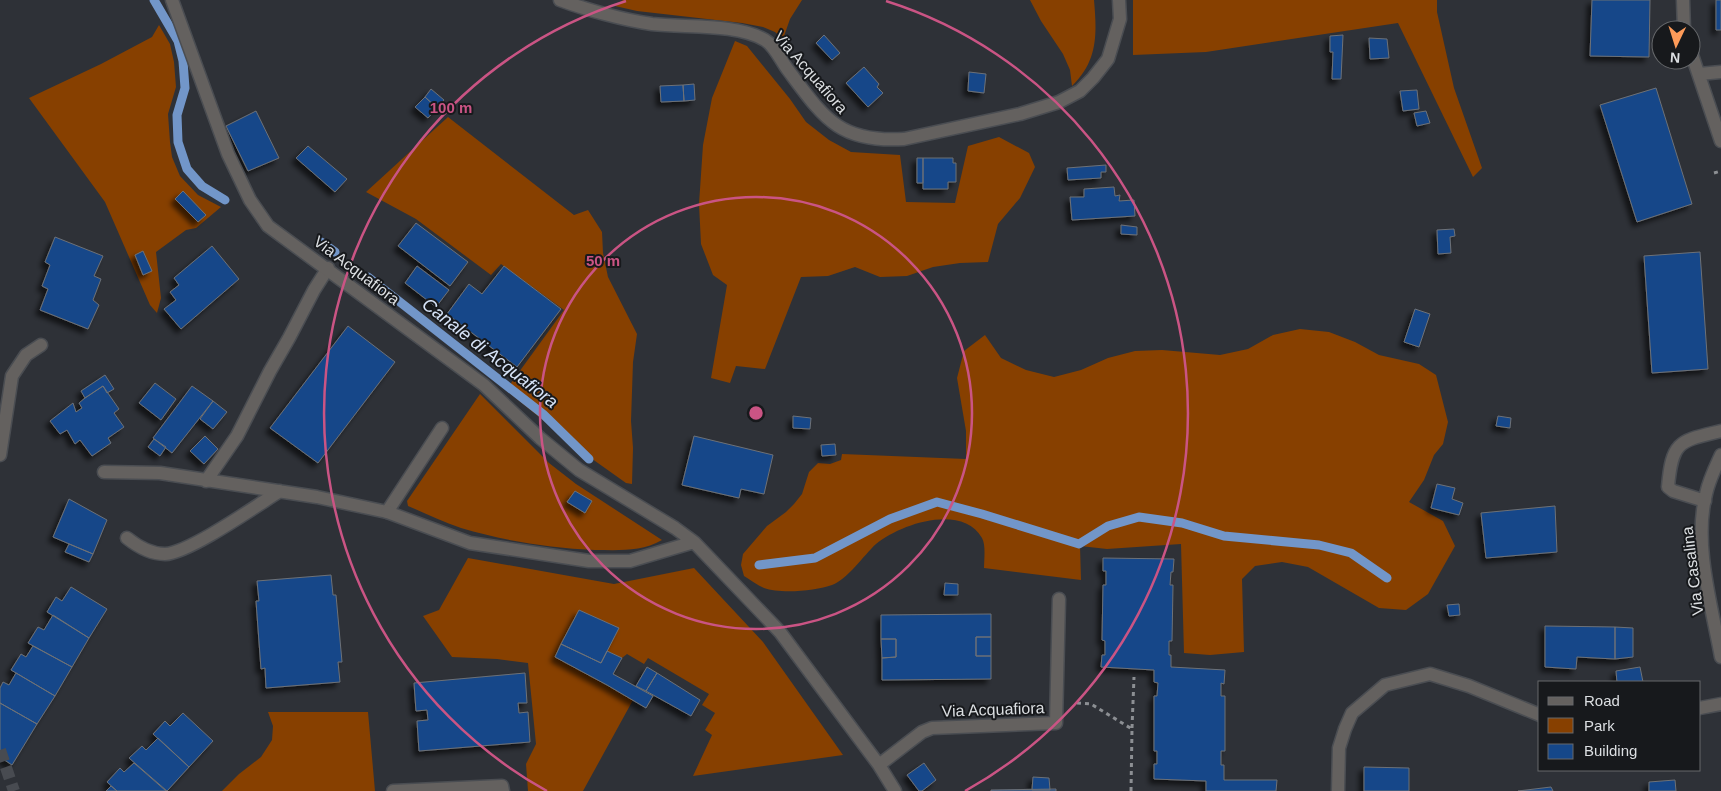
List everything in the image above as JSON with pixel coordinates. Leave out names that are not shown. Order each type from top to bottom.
[{"type":"street","name":"Via Acquafiora","points":[[172,0],[228,154],[250,200],[268,226],[328,268],[484,385],[540,438],[579,470],[675,528],[694,542],[780,632],[879,765],[895,791]]},
{"type":"street","name":"Via Acquafiora","points":[[560,0],[652,24],[743,31],[766,40],[817,107],[836,126],[868,139],[889,140],[904,139],[1020,114],[1060,102],[1080,91],[1108,59],[1120,19],[1119,0]]},
{"type":"street","points":[[1683,0],[1684,20]]},
{"type":"street","points":[[1697,70],[1721,141]]},
{"type":"street","points":[[1698,74],[1721,72]]},
{"type":"street","points":[[206,480],[238,436],[270,371],[328,268]]},
{"type":"street","points":[[0,455],[12,376],[26,355],[41,345]]},
{"type":"street","points":[[387,512],[442,428]]},
{"type":"street","points":[[1705,501],[1673,491],[1668,487],[1672,460],[1678,446],[1690,438],[1721,431]]},
{"type":"street","name":"Via Casalina","points":[[1721,455],[1713,472],[1705,501],[1702,522],[1702,542],[1721,657]]},
{"type":"street","points":[[104,472],[160,474],[318,496],[387,512],[470,543],[589,561],[630,561],[694,542]]},
{"type":"street","points":[[127,538],[136,546],[149,551],[165,554],[177,551],[197,542],[280,492]]},
{"type":"street","name":"Via Acquafiora","points":[[879,765],[922,732],[932,728],[1056,723],[1059,599]]},
{"type":"street","points":[[1338,791],[1338,748],[1352,713],[1385,685],[1430,674],[1469,686],[1538,714]]},
{"type":"street","points":[[1701,708],[1721,704]]},
{"type":"street","points":[[393,791],[502,786],[503,791]]},
{"type":"path","points":[[1714,173],[1721,171]]},
{"type":"path","points":[[1131,791],[1134,677]]},
{"type":"path","points":[[1057,703],[1091,704],[1132,729]]},
{"type":"green space","points":[[623,0],[802,0],[790,19],[783,39],[775,32],[763,27],[637,11],[615,6]]},
{"type":"green space","points":[[1030,0],[1094,0],[1094,46],[1087,67],[1072,86],[1070,70],[1063,54],[1041,21]]},
{"type":"green space","points":[[1133,0],[1437,0],[1437,12],[1454,88],[1482,168],[1473,177],[1398,23],[1206,52],[1133,55]]},
{"type":"green space","points":[[159,25],[170,44],[174,62],[176,87],[168,114],[172,157],[180,176],[198,195],[221,207],[196,228],[186,230],[156,252],[161,298],[157,313],[150,305],[105,202],[29,98],[101,64],[152,37]]},
{"type":"green space","points":[[735,41],[747,46],[806,122],[829,140],[851,152],[900,155],[906,202],[955,203],[968,146],[999,137],[1029,153],[1035,167],[1020,198],[998,224],[988,262],[960,263],[933,267],[907,276],[880,277],[855,267],[828,276],[801,277],[765,369],[736,366],[730,383],[711,378],[727,285],[713,275],[701,244],[699,204],[703,145],[712,98]]},
{"type":"green space","points":[[448,117],[574,215],[588,210],[602,232],[603,253],[608,277],[637,334],[633,362],[631,421],[633,448],[632,484],[626,483],[581,451],[506,390],[564,310],[501,264],[491,275],[416,219],[366,192]]},
{"type":"green space","points":[[1300,329],[1329,332],[1355,342],[1379,355],[1419,364],[1436,375],[1448,422],[1443,444],[1434,455],[1424,480],[1409,502],[1443,521],[1455,546],[1428,594],[1406,610],[1379,608],[1308,567],[1282,562],[1255,566],[1242,579],[1244,652],[1210,655],[1184,653],[1181,544],[1107,549],[1080,546],[1081,580],[984,568],[982,538],[973,527],[960,521],[946,519],[930,520],[915,524],[887,537],[876,544],[844,578],[825,587],[798,591],[771,590],[761,587],[744,576],[741,565],[743,554],[767,526],[794,504],[802,494],[809,472],[818,463],[830,464],[841,460],[842,454],[966,459],[966,431],[957,378],[964,351],[985,335],[1001,358],[1026,370],[1054,377],[1081,370],[1108,358],[1135,351],[1162,350],[1220,355],[1248,349],[1273,335]]},
{"type":"green space","points":[[480,394],[549,463],[576,484],[662,540],[646,547],[621,550],[544,546],[494,537],[461,528],[408,506],[407,501]]},
{"type":"green space","points":[[468,558],[614,584],[694,568],[763,642],[843,755],[693,776],[712,735],[705,730],[715,713],[702,705],[709,694],[648,658],[644,664],[627,654],[622,658],[607,651],[619,628],[579,610],[555,657],[633,700],[583,791],[528,791],[526,764],[536,744],[528,663],[497,659],[452,657],[423,616],[439,610]]},
{"type":"green space","points":[[268,712],[368,712],[375,791],[222,791],[239,774],[261,757],[272,740],[273,726]]},
{"type":"building","points":[[1592,0],[1650,0],[1649,57],[1590,56]]},
{"type":"building","points":[[1716,0],[1721,0],[1721,30],[1716,30]]},
{"type":"building","points":[[824,35],[840,53],[832,60],[816,43]]},
{"type":"building","points":[[1343,35],[1341,79],[1332,79],[1333,52],[1330,52],[1330,36]]},
{"type":"building","points":[[1369,38],[1387,39],[1389,58],[1370,59]]},
{"type":"building","points":[[864,67],[879,84],[877,87],[883,93],[868,107],[846,83]]},
{"type":"building","points":[[969,72],[986,74],[984,93],[968,91]]},
{"type":"building","points":[[694,84],[695,100],[684,101],[683,85]]},
{"type":"building","points":[[683,85],[684,101],[661,102],[660,86]]},
{"type":"building","points":[[1656,88],[1692,204],[1637,222],[1600,105]]},
{"type":"building","points":[[431,89],[444,100],[437,108],[425,97]]},
{"type":"building","points":[[1417,90],[1419,109],[1403,111],[1400,91]]},
{"type":"building","points":[[425,97],[437,108],[428,118],[415,107]]},
{"type":"building","points":[[256,111],[279,158],[248,171],[226,126]]},
{"type":"building","points":[[1426,111],[1430,123],[1417,126],[1414,113]]},
{"type":"building","points":[[308,146],[347,179],[335,192],[296,158]]},
{"type":"building","points":[[917,158],[923,158],[923,183],[917,183]]},
{"type":"building","points":[[923,158],[953,158],[953,163],[956,163],[956,182],[948,182],[948,189],[923,189]]},
{"type":"building","points":[[1106,165],[1106,172],[1101,172],[1101,178],[1068,180],[1067,168]]},
{"type":"building","points":[[1114,187],[1115,196],[1120,195],[1119,201],[1134,200],[1135,216],[1072,220],[1070,197],[1084,197],[1084,189]]},
{"type":"building","points":[[183,191],[206,215],[198,222],[175,199]]},
{"type":"building","points":[[416,223],[468,262],[450,286],[398,246]]},
{"type":"building","points":[[1121,225],[1137,227],[1137,235],[1121,234]]},
{"type":"building","points":[[1454,229],[1455,236],[1450,237],[1451,253],[1438,254],[1437,230]]},
{"type":"building","points":[[55,237],[103,256],[94,276],[101,279],[93,300],[99,305],[88,329],[40,310],[48,289],[42,286],[50,265],[45,262]]},
{"type":"building","points":[[212,246],[239,279],[181,329],[164,309],[176,300],[170,292],[179,285],[174,278]]},
{"type":"building","points":[[143,251],[152,271],[143,275],[135,255]]},
{"type":"building","points":[[1700,252],[1708,369],[1652,373],[1644,256]]},
{"type":"building","points":[[417,266],[449,290],[436,307],[405,283]]},
{"type":"building","points":[[504,266],[561,309],[517,367],[447,314],[469,284],[482,294]]},
{"type":"building","points":[[1415,309],[1430,314],[1419,347],[1404,342]]},
{"type":"building","points":[[348,326],[395,362],[318,463],[270,428]]},
{"type":"building","points":[[105,375],[114,389],[107,393],[103,386],[85,398],[81,391]]},
{"type":"building","points":[[155,383],[176,399],[161,420],[139,403]]},
{"type":"building","points":[[103,386],[119,409],[114,413],[124,427],[108,438],[111,443],[92,456],[80,440],[75,444],[67,430],[60,434],[50,421],[73,403],[76,412],[82,408],[79,403]]},
{"type":"building","points":[[192,386],[213,401],[172,453],[153,438]]},
{"type":"building","points":[[213,401],[227,412],[213,429],[200,419]]},
{"type":"building","points":[[793,416],[811,418],[810,429],[793,428]]},
{"type":"building","points":[[1498,416],[1511,418],[1510,428],[1496,426]]},
{"type":"building","points":[[205,436],[218,449],[204,464],[190,451]]},
{"type":"building","points":[[694,436],[773,455],[764,494],[741,489],[739,498],[682,485]]},
{"type":"building","points":[[154,439],[166,447],[160,456],[148,447]]},
{"type":"building","points":[[835,444],[836,455],[822,456],[821,445]]},
{"type":"building","points":[[1437,484],[1455,488],[1452,499],[1463,503],[1459,515],[1431,508]]},
{"type":"building","points":[[575,491],[592,501],[585,513],[567,502]]},
{"type":"building","points":[[69,499],[107,520],[93,554],[53,537]]},
{"type":"building","points":[[1555,506],[1557,552],[1486,558],[1481,513]]},
{"type":"building","points":[[69,544],[93,554],[89,562],[65,552]]},
{"type":"building","points":[[1103,558],[1174,559],[1170,585],[1173,585],[1172,641],[1169,641],[1171,667],[1225,670],[1224,684],[1221,683],[1221,696],[1225,696],[1225,751],[1221,751],[1221,765],[1224,765],[1224,780],[1277,780],[1276,791],[1206,791],[1206,781],[1154,779],[1154,764],[1157,764],[1157,751],[1154,751],[1154,696],[1157,696],[1158,683],[1154,682],[1154,670],[1101,667],[1102,655],[1105,655],[1105,641],[1102,640],[1103,585],[1106,585],[1106,571],[1103,571]]},
{"type":"building","points":[[331,575],[333,595],[336,595],[342,662],[338,662],[340,682],[266,688],[265,668],[261,669],[256,601],[259,601],[257,581]]},
{"type":"building","points":[[945,583],[958,584],[958,595],[944,595]]},
{"type":"building","points":[[71,587],[107,609],[89,638],[47,612],[56,597],[62,601]]},
{"type":"building","points":[[1459,604],[1460,615],[1449,616],[1447,605]]},
{"type":"building","points":[[579,610],[619,628],[601,663],[561,644]]},
{"type":"building","points":[[991,614],[991,637],[976,637],[976,656],[991,656],[991,679],[882,680],[882,658],[896,657],[896,639],[881,639],[881,615]]},
{"type":"building","points":[[53,615],[89,638],[72,667],[28,643],[38,627],[44,630]]},
{"type":"building","points":[[1545,626],[1615,627],[1615,659],[1577,657],[1576,669],[1545,667]]},
{"type":"building","points":[[1615,627],[1633,628],[1633,657],[1615,659]]},
{"type":"building","points":[[976,637],[991,637],[991,656],[976,656]]},
{"type":"building","points":[[881,639],[896,639],[896,657],[882,658]]},
{"type":"building","points":[[561,644],[601,663],[607,651],[622,658],[613,674],[653,696],[646,708],[555,657]]},
{"type":"building","points":[[33,646],[72,667],[55,696],[11,670],[21,654],[26,657]]},
{"type":"building","points":[[647,667],[657,673],[646,691],[636,686]]},
{"type":"building","points":[[1640,667],[1643,681],[1617,681],[1616,671]]},
{"type":"building","points":[[16,673],[55,696],[37,724],[0,703],[0,688],[3,682],[9,685]]},
{"type":"building","points":[[525,673],[527,703],[518,703],[519,713],[528,712],[530,742],[419,751],[417,721],[428,720],[427,710],[416,711],[414,683]]},
{"type":"building","points":[[657,673],[700,700],[691,716],[646,691]]},
{"type":"building","points":[[0,703],[37,724],[12,765],[0,757]]},
{"type":"building","points":[[183,713],[213,741],[189,767],[153,734],[165,721],[170,726]]},
{"type":"building","points":[[158,738],[189,767],[167,791],[129,758],[142,746],[146,750]]},
{"type":"building","points":[[134,763],[166,791],[117,791],[107,782],[120,768],[124,772]]},
{"type":"building","points":[[924,763],[936,780],[922,791],[919,791],[907,775]]},
{"type":"building","points":[[1364,767],[1409,768],[1409,791],[1364,791]]},
{"type":"building","points":[[1033,777],[1049,778],[1050,790],[1032,790]]},
{"type":"building","points":[[1675,780],[1676,791],[1649,791],[1649,782]]},
{"type":"building","points":[[111,786],[117,791],[106,791]]},
{"type":"building","points":[[1551,787],[1553,791],[1518,791]]},
{"type":"building","points":[[1056,789],[1056,791],[991,791],[991,790]]},
{"type":"waterway","name":"Canale di Acquafiora","points":[[154,0],[178,41],[183,61],[185,88],[177,115],[178,142],[187,169],[202,186],[225,200]]},
{"type":"waterway","name":"Canale di Acquafiora","points":[[321,242],[335,252]]},
{"type":"waterway","name":"Canale di Acquafiora","points":[[368,277],[543,414],[589,459]]},
{"type":"waterway","points":[[759,565],[815,558],[890,519],[937,502],[1079,544],[1108,526],[1139,517],[1182,523],[1224,536],[1319,545],[1351,553],[1387,578]]},
{"type":"tunnel","points":[[0,750],[14,791]]}]
